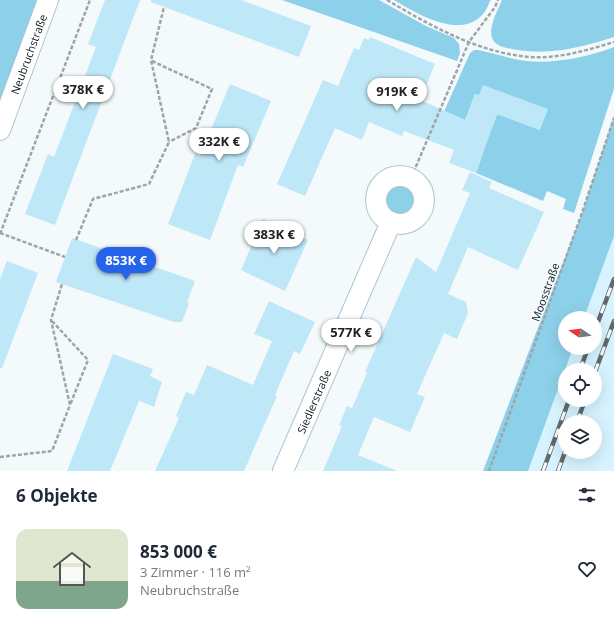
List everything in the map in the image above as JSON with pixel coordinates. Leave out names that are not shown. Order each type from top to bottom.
[{"type":"street","name":"Neubruchstraße","points":[[0,130],[48,0]]},
{"type":"street","points":[[404,176],[411,178],[422,190],[424,198],[422,210],[414,219],[407,223],[399,224],[391,222],[384,218],[377,205],[379,190],[389,179],[404,176]]},
{"type":"street","name":"Siedlerstraße","points":[[282,471],[391,222]]},
{"type":"path","points":[[65,257],[0,234],[90,0]]},
{"type":"path","points":[[387,0],[414,16],[469,42],[508,54],[531,57],[559,56],[614,42]]},
{"type":"path","points":[[411,178],[469,42],[495,7],[498,0]]},
{"type":"path","points":[[164,7],[151,60],[169,142]]},
{"type":"path","points":[[76,240],[94,199],[149,184],[169,142],[196,128],[212,89],[151,60]]},
{"type":"path","name":"Moosstraße","points":[[489,471],[614,118]]},
{"type":"path","points":[[62,284],[51,320],[70,405]]},
{"type":"path","points":[[0,457],[52,451],[88,360],[51,320]]},
{"type":"shaded area","points":[[0,0],[47,0],[0,122]]},
{"type":"shaded area","points":[[282,0],[379,0],[426,26],[454,38],[459,44],[460,53],[457,61]]},
{"type":"shaded area","points":[[394,0],[491,0],[486,11],[474,21],[463,25],[451,25],[426,17]]},
{"type":"shaded area","points":[[502,0],[614,0],[614,37],[564,50],[539,52],[509,49],[495,43],[491,34],[494,19]]},
{"type":"shaded area","points":[[614,47],[614,89],[574,213],[563,209],[566,199],[547,191],[543,201],[476,173],[483,153],[463,146],[473,118],[493,126],[497,114],[540,130],[475,94],[462,129],[442,116],[470,53],[474,50],[478,50],[520,60],[537,62],[560,61],[583,57]]},
{"type":"shaded area","points":[[614,116],[614,236],[587,311],[558,311],[558,355],[570,355],[568,363],[558,363],[558,389],[528,471],[483,471],[582,213]]},
{"type":"shaded area","points":[[401,185],[412,189],[416,200],[412,211],[401,215],[390,211],[386,200],[390,189]]},
{"type":"shaded area","points":[[614,236],[614,471],[528,471],[558,389],[558,407],[602,407],[602,363],[568,363],[570,355],[602,355],[602,311],[587,311]]},
{"type":"building","points":[[105,0],[140,0],[55,225],[25,214],[48,154],[54,157],[96,47],[88,44]]},
{"type":"building","points":[[151,0],[241,0],[311,26],[299,57],[151,2]]},
{"type":"building","points":[[370,37],[435,64],[420,100],[466,120],[475,94],[479,95],[483,85],[548,109],[540,130],[497,114],[476,173],[449,163],[454,150],[404,131],[402,136],[369,122],[362,140],[335,128],[305,196],[277,184],[323,80],[338,86],[354,48],[359,50],[364,38],[369,40]]},
{"type":"building","points":[[230,84],[271,101],[243,167],[238,165],[210,240],[168,224],[195,154],[200,156]]},
{"type":"building","points":[[470,172],[492,182],[489,188],[544,212],[518,270],[468,247],[448,294],[466,302],[468,313],[457,339],[444,333],[417,394],[425,397],[410,432],[374,417],[358,455],[397,471],[323,471],[342,426],[339,425],[347,406],[352,408],[367,373],[365,372],[416,257],[436,272],[470,193],[462,190]]},
{"type":"building","points":[[263,219],[308,240],[285,291],[241,270]]},
{"type":"building","points":[[72,238],[195,281],[187,302],[189,303],[182,322],[174,322],[56,282]]},
{"type":"building","points":[[7,261],[38,273],[2,368],[0,368],[0,279]]},
{"type":"building","points":[[269,301],[315,322],[300,354],[294,351],[275,395],[277,396],[244,471],[155,471],[179,418],[176,416],[186,392],[194,395],[207,365],[253,385],[272,341],[254,334]]},
{"type":"building","points":[[113,354],[153,369],[150,376],[162,382],[154,407],[139,401],[110,471],[67,471]]},
{"type":"railway","points":[[602,311],[614,279]]},
{"type":"railway","points":[[598,363],[614,321]]},
{"type":"railway","points":[[583,363],[585,355]]},
{"type":"railway","points":[[543,471],[566,407]]},
{"type":"railway","points":[[580,415],[582,407]]},
{"type":"railway","points":[[558,471],[562,459]]}]
